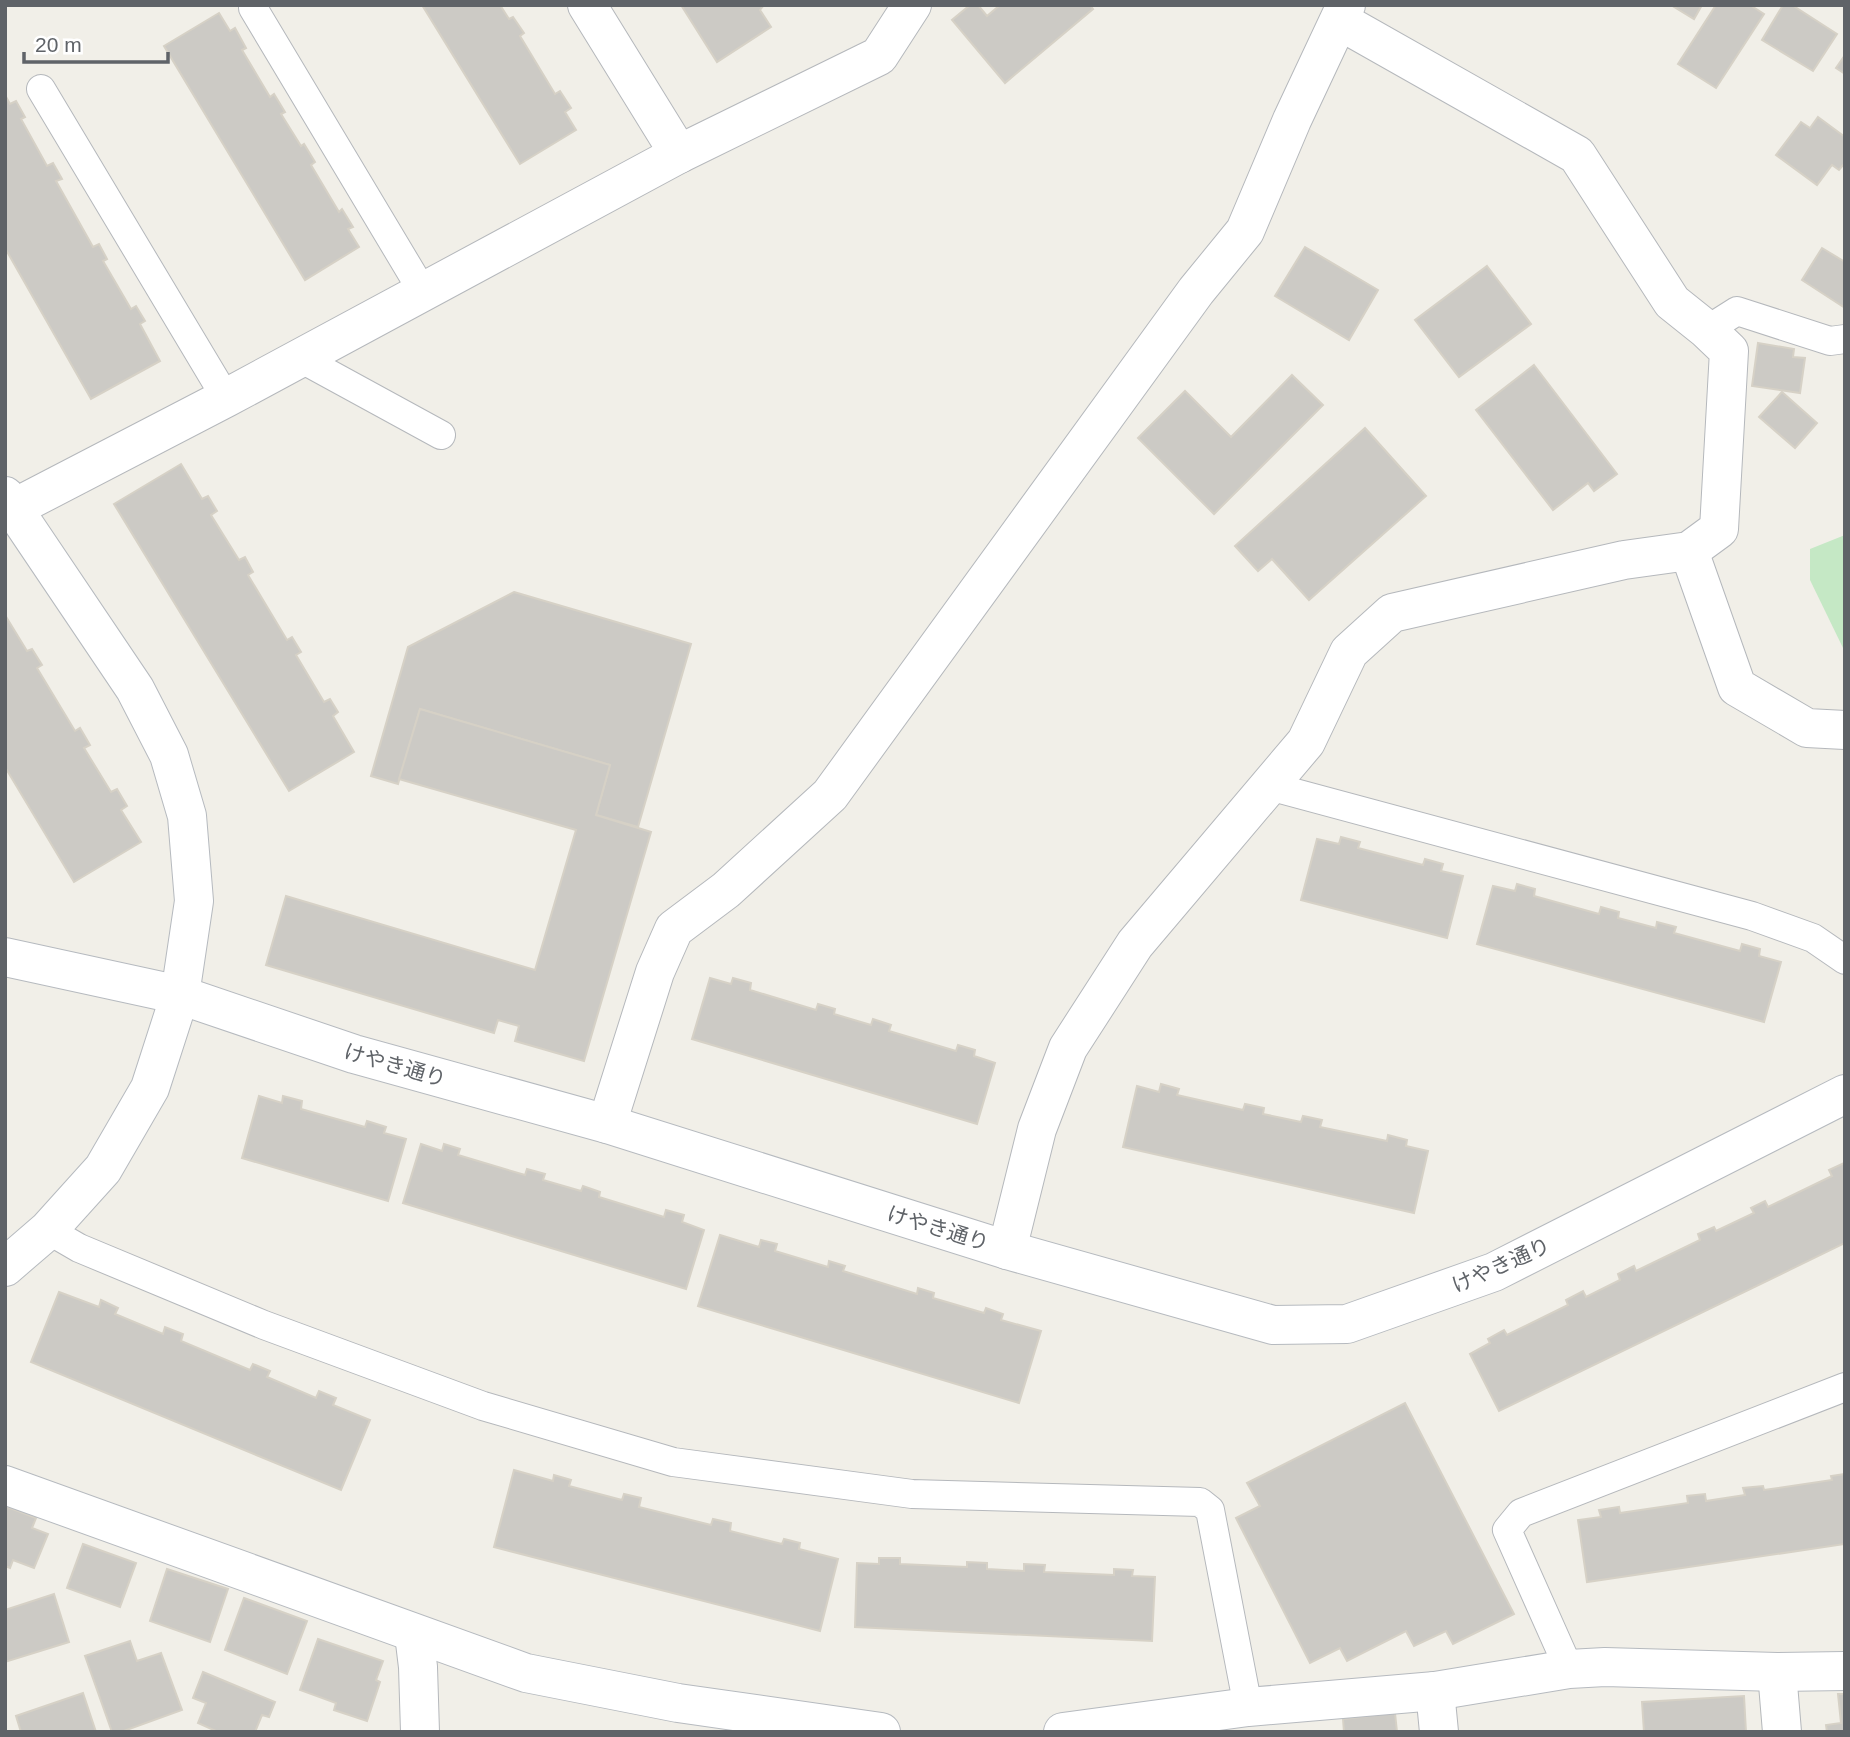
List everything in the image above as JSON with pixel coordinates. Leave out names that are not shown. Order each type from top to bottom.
[{"type":"street","points":[[587,5],[678,154]]},
{"type":"street","points":[[5,1267],[48,1230],[103,1168],[150,1088],[180,995],[194,901],[187,816],[169,755],[135,689],[10,502],[226,398],[678,154],[879,56],[912,5]]},
{"type":"street","points":[[607,1124],[655,972],[674,929],[726,890],[830,795],[1196,291],[1245,231],[1292,120],[1343,13],[1577,155],[1672,302],[1729,351],[1719,529],[1689,551],[1624,560],[1392,613],[1349,652],[1306,741],[1135,944],[1068,1048],[1037,1129],[1007,1250]]},
{"type":"street","points":[[1689,551],[1737,687],[1808,728],[1845,730]]},
{"type":"street","name":"けやき通り","points":[[5,957],[180,995],[354,1054],[607,1124],[1007,1250],[1273,1325],[1348,1324],[1494,1272],[1845,1094]]},
{"type":"street","points":[[5,1485],[526,1673],[678,1703],[881,1732]]},
{"type":"street","points":[[414,1634],[420,1732]]},
{"type":"street","points":[[1063,1732],[1248,1707],[1435,1691],[1569,1669],[1605,1667],[1777,1672],[1845,1671]]},
{"type":"street","points":[[1777,1672],[1782,1732]]},
{"type":"street","points":[[1435,1691],[1439,1732]]},
{"type":"lane","points":[[253,8],[423,292]]},
{"type":"lane","points":[[41,89],[226,398]]},
{"type":"lane","points":[[1707,330],[1737,311],[1830,341],[1845,339]]},
{"type":"lane","points":[[300,358],[441,435]]},
{"type":"lane","points":[[1269,786],[1752,916],[1813,938],[1845,960]]},
{"type":"lane","points":[[48,1230],[79,1248],[264,1325],[483,1406],[673,1462],[912,1494],[1200,1502],[1210,1510],[1248,1707]]},
{"type":"lane","points":[[1569,1669],[1507,1530],[1521,1513],[1845,1387]]},
{"type":"green space","points":[[1845,535],[1844,650],[1810,580],[1810,549]]},
{"type":"building","points":[[422,5],[500,5],[509,19],[513,17],[524,33],[520,36],[555,94],[560,91],[571,108],[565,112],[576,130],[520,164]]},
{"type":"building","points":[[681,5],[764,5],[760,10],[771,27],[717,62]]},
{"type":"building","points":[[970,5],[978,5],[987,16],[1000,5],[1090,5],[1093,9],[1005,83],[952,20]]},
{"type":"building","points":[[1671,5],[1702,5],[1694,19]]},
{"type":"building","points":[[1716,5],[1750,5],[1764,14],[1716,88],[1678,64]]},
{"type":"building","points":[[1783,5],[1792,5],[1837,34],[1813,71],[1762,40]]},
{"type":"building","points":[[219,13],[230,31],[235,28],[246,48],[242,50],[270,97],[274,94],[285,112],[281,114],[301,146],[304,144],[315,162],[311,165],[339,212],[342,209],[353,227],[348,229],[359,247],[305,280],[164,46]]},
{"type":"building","points":[[1845,55],[1845,74],[1836,68]]},
{"type":"building","points":[[5,95],[10,104],[16,101],[25,117],[21,119],[47,166],[53,163],[62,179],[56,181],[93,247],[99,244],[107,259],[103,261],[131,309],[136,306],[145,321],[140,324],[160,361],[91,399],[5,248]]},
{"type":"building","points":[[1818,117],[1845,137],[1845,163],[1839,170],[1832,165],[1817,185],[1776,155],[1801,122],[1810,128]]},
{"type":"building","points":[[1305,247],[1378,290],[1349,340],[1275,296]]},
{"type":"building","points":[[1822,248],[1845,262],[1845,308],[1802,280]]},
{"type":"building","points":[[1487,266],[1531,324],[1459,377],[1415,320]]},
{"type":"building","points":[[1758,343],[1794,349],[1793,357],[1805,358],[1800,393],[1752,386]]},
{"type":"building","points":[[1534,365],[1617,474],[1594,491],[1588,483],[1553,510],[1476,410]]},
{"type":"building","points":[[1292,375],[1323,405],[1214,514],[1138,438],[1185,391],[1231,437]]},
{"type":"building","points":[[1782,392],[1817,423],[1795,448],[1759,417]]},
{"type":"building","points":[[1365,428],[1426,496],[1309,600],[1272,559],[1258,571],[1235,546]]},
{"type":"building","points":[[181,464],[202,499],[208,496],[217,511],[211,515],[239,560],[245,557],[253,572],[248,575],[287,640],[292,637],[301,652],[296,655],[324,702],[330,699],[338,712],[333,716],[354,752],[289,791],[114,504]]},
{"type":"building","points":[[514,592],[691,644],[638,827],[596,815],[610,765],[420,709],[398,784],[371,776],[408,647]]},
{"type":"building","points":[[5,615],[27,651],[32,649],[42,665],[37,668],[75,731],[80,728],[90,745],[84,748],[111,792],[117,789],[127,806],[121,810],[141,842],[74,882],[5,767]]},
{"type":"building","points":[[420,709],[610,765],[596,815],[651,832],[584,1061],[515,1041],[519,1026],[498,1020],[494,1033],[266,965],[286,896],[535,970],[576,830],[399,779]]},
{"type":"building","points":[[1341,837],[1360,842],[1358,848],[1423,865],[1425,859],[1443,864],[1441,871],[1463,876],[1447,938],[1301,900],[1317,839],[1339,844]]},
{"type":"building","points":[[1517,884],[1535,889],[1534,896],[1599,914],[1601,907],[1619,912],[1618,918],[1656,928],[1657,922],[1676,927],[1674,933],[1740,951],[1742,944],[1760,949],[1759,956],[1781,962],[1764,1022],[1477,944],[1493,886],[1515,891]]},
{"type":"building","points":[[710,978],[731,984],[733,978],[751,983],[750,990],[816,1010],[818,1004],[835,1009],[834,1014],[871,1025],[873,1019],[891,1025],[889,1031],[956,1051],[958,1045],[975,1050],[974,1056],[995,1063],[977,1124],[692,1039]]},
{"type":"building","points":[[1161,1084],[1179,1089],[1177,1095],[1243,1110],[1245,1104],[1264,1108],[1263,1114],[1301,1122],[1303,1116],[1322,1120],[1320,1127],[1387,1141],[1388,1135],[1407,1140],[1406,1146],[1428,1151],[1414,1213],[1123,1147],[1137,1086],[1159,1092]]},
{"type":"building","points":[[259,1096],[282,1103],[283,1096],[302,1101],[301,1109],[365,1127],[367,1121],[386,1127],[384,1133],[406,1139],[388,1201],[242,1158]]},
{"type":"building","points":[[421,1144],[442,1151],[444,1144],[460,1149],[458,1155],[525,1175],[527,1169],[545,1174],[543,1180],[581,1191],[583,1186],[600,1192],[599,1197],[664,1217],[666,1210],[684,1215],[682,1222],[704,1230],[686,1289],[403,1203]]},
{"type":"building","points":[[1844,1163],[1845,1243],[1499,1411],[1470,1354],[1490,1343],[1488,1339],[1504,1330],[1507,1335],[1568,1305],[1566,1300],[1583,1291],[1586,1297],[1620,1280],[1618,1274],[1634,1266],[1636,1271],[1700,1240],[1698,1234],[1714,1227],[1716,1231],[1754,1213],[1751,1208],[1765,1201],[1768,1207],[1832,1176],[1829,1170]]},
{"type":"building","points":[[720,1235],[759,1247],[761,1240],[777,1244],[775,1251],[828,1267],[829,1261],[845,1266],[843,1271],[917,1294],[918,1288],[934,1293],[933,1298],[984,1313],[986,1308],[1003,1314],[1001,1320],[1041,1331],[1019,1403],[698,1306]]},
{"type":"building","points":[[59,1292],[99,1307],[101,1300],[118,1308],[115,1314],[163,1334],[165,1327],[183,1334],[181,1341],[250,1370],[253,1364],[270,1371],[267,1377],[316,1398],[319,1391],[336,1398],[333,1405],[370,1420],[341,1490],[31,1362]]},
{"type":"building","points":[[1405,1403],[1514,1614],[1453,1644],[1446,1631],[1414,1646],[1406,1631],[1347,1661],[1340,1648],[1310,1663],[1236,1518],[1260,1506],[1247,1483]]},
{"type":"building","points":[[514,1470],[553,1481],[554,1475],[571,1480],[569,1486],[622,1500],[624,1494],[641,1498],[639,1507],[711,1525],[713,1519],[731,1523],[730,1531],[782,1544],[784,1539],[800,1543],[799,1549],[838,1559],[820,1631],[494,1547]]},
{"type":"building","points":[[1845,1474],[1845,1544],[1587,1582],[1578,1520],[1601,1517],[1599,1510],[1619,1507],[1620,1513],[1688,1503],[1687,1496],[1705,1494],[1706,1501],[1745,1495],[1743,1488],[1763,1486],[1764,1490],[1832,1480],[1831,1476]]},
{"type":"building","points":[[5,1506],[36,1518],[32,1528],[48,1534],[34,1568],[13,1560],[10,1568],[5,1566]]},
{"type":"building","points":[[83,1544],[136,1563],[120,1607],[67,1588]]},
{"type":"building","points":[[879,1558],[900,1558],[900,1564],[967,1567],[967,1562],[987,1563],[987,1569],[1024,1571],[1024,1564],[1045,1565],[1044,1572],[1114,1575],[1114,1569],[1133,1570],[1132,1576],[1155,1577],[1152,1641],[855,1627],[857,1563],[879,1564]]},
{"type":"building","points":[[167,1569],[228,1589],[210,1642],[150,1621]]},
{"type":"building","points":[[54,1594],[69,1642],[5,1662],[5,1610]]},
{"type":"building","points":[[244,1598],[307,1621],[287,1674],[225,1650]]},
{"type":"building","points":[[318,1639],[383,1661],[376,1680],[380,1682],[367,1721],[334,1710],[336,1703],[300,1690]]},
{"type":"building","points":[[130,1641],[137,1661],[161,1653],[182,1710],[121,1732],[112,1732],[85,1656]]},
{"type":"building","points":[[203,1672],[275,1702],[269,1717],[262,1715],[255,1732],[218,1732],[198,1723],[206,1703],[193,1698]]},
{"type":"building","points":[[83,1693],[96,1732],[21,1732],[16,1716]]},
{"type":"building","points":[[1838,1694],[1845,1694],[1845,1732],[1827,1732],[1826,1725],[1841,1723]]},
{"type":"building","points":[[1744,1696],[1746,1732],[1644,1732],[1642,1702]]},
{"type":"building","points":[[1395,1713],[1397,1732],[1344,1732],[1343,1719]]}]
